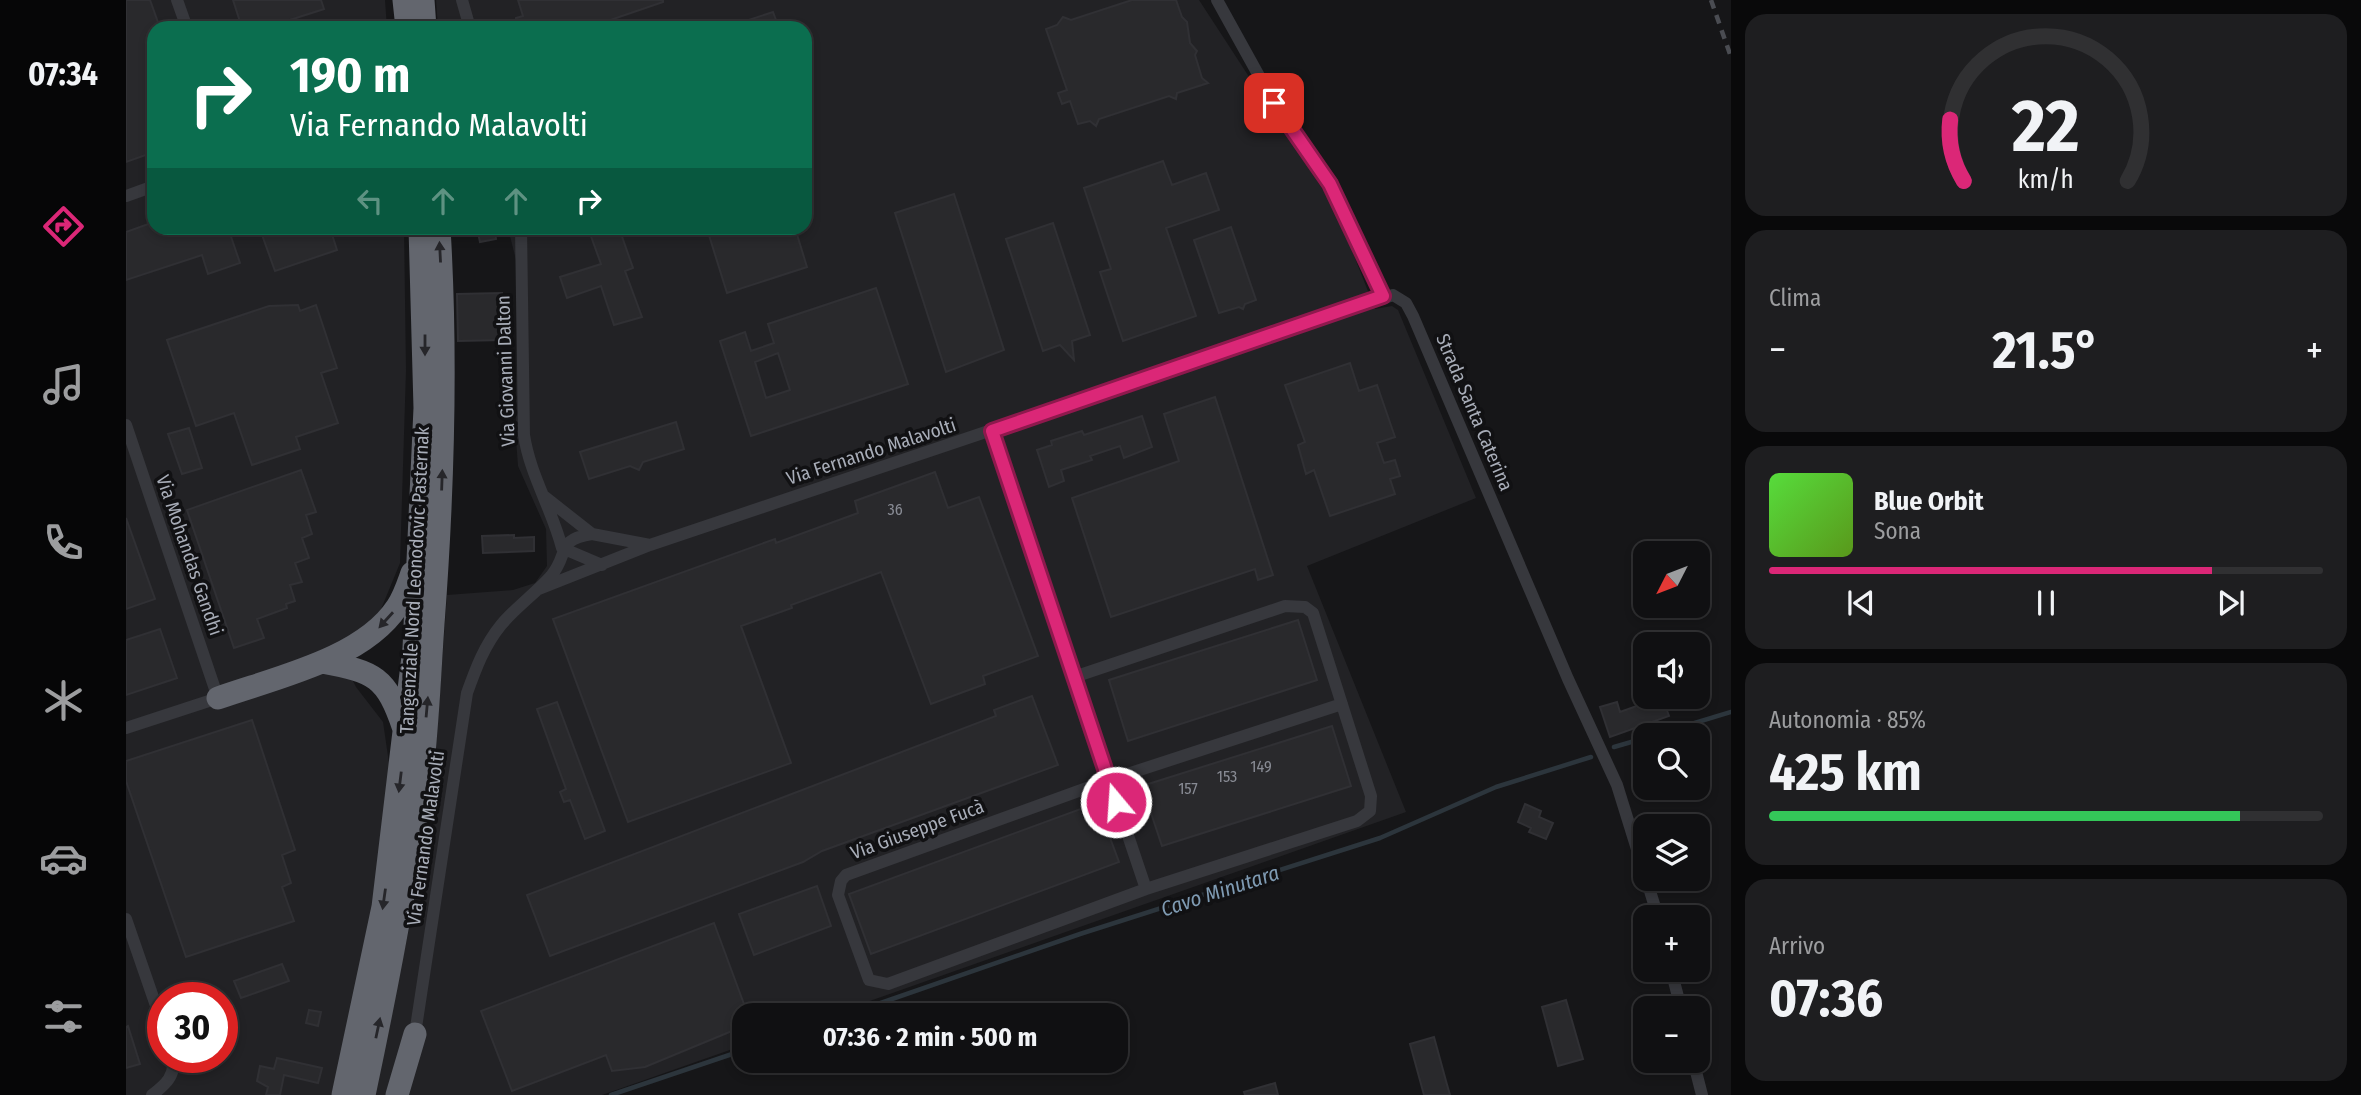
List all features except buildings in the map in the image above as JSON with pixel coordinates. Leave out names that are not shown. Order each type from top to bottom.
[{"type":"highway","points":[[404,0],[406,21]]},
{"type":"highway","points":[[423,0],[424,21]]},
{"type":"highway","name":"Tangenziale Nord Leonodovic Pasternak","points":[[343,1095],[383,907],[406,733],[425,408],[421,235]]},
{"type":"highway","name":"Tangenziale Nord Leonodovic Pasternak","points":[[364,1095],[402,907],[419,795],[440,528],[445,391],[439,235]]},
{"type":"highway","points":[[218,698],[322,662],[367,639],[398,607],[418,561]]},
{"type":"highway","points":[[322,662],[358,668],[378,679],[391,695],[406,733]]},
{"type":"highway","points":[[397,1095],[415,1034]]},
{"type":"street","points":[[177,0],[184,21]]},
{"type":"street","points":[[461,0],[468,21]]},
{"type":"street","points":[[1217,0],[1274,103],[1330,184],[1383,296]]},
{"type":"street","points":[[126,196],[147,188]]},
{"type":"street","name":"Via Giovanni Dalton","points":[[521,235],[524,435],[528,461],[555,522],[562,548]]},
{"type":"street","name":"Via Fernando Malavolti","points":[[539,589],[650,545],[1383,296]]},
{"type":"street","name":"Strada Santa Caterina","points":[[1383,296],[1397,297],[1413,316],[1568,679],[1617,785],[1633,836]]},
{"type":"street","name":"Via Mohandas Gandhi","points":[[126,425],[218,698]]},
{"type":"street","points":[[992,431],[1146,889]]},
{"type":"street","name":"Via Fernando Malavolti","points":[[543,494],[592,534],[650,545]]},
{"type":"street","points":[[592,534],[574,537],[562,548],[602,565]]},
{"type":"street","name":"Via Fernando Malavolti","points":[[415,1034],[467,693],[488,643],[502,624],[554,573],[562,548]]},
{"type":"street","name":"Via Giuseppe Fucà","points":[[1074,677],[1296,604],[1312,613],[1342,704],[1371,796],[1371,805],[1365,816],[1146,889],[882,985],[869,981],[840,904],[838,888],[846,875],[1109,780],[1342,704]]},
{"type":"street","points":[[126,728],[218,698]]},
{"type":"street","points":[[126,919],[148,982]]},
{"type":"street","points":[[152,1095],[168,1083],[171,1073]]},
{"type":"street","points":[[1696,1073],[1702,1095]]},
{"type":"shaded area","points":[[126,0],[385,0],[386,21],[147,21],[147,235],[404,235],[406,370],[400,563],[379,614],[346,667],[356,687],[383,722],[389,763],[386,830],[355,1002],[331,1095],[126,1095]]},
{"type":"shaded area","points":[[436,0],[1199,0],[1336,210],[1375,309],[1392,306],[1398,310],[1476,498],[1307,566],[1406,812],[864,1003],[732,1003],[732,1049],[602,1095],[373,1095],[409,929],[438,718],[447,595],[513,590],[535,583],[547,566],[546,529],[518,466],[517,264],[510,235],[812,235],[812,21],[438,21]]},
{"type":"waterway","name":"Cavo Minutara","points":[[1695,723],[1731,712]]},
{"type":"waterway","name":"Cavo Minutara","points":[[1614,747],[1633,741]]},
{"type":"waterway","name":"Cavo Minutara","points":[[881,1003],[1080,934],[1380,838],[1496,787],[1591,757]]},
{"type":"waterway","name":"Cavo Minutara","points":[[611,1095],[732,1054]]},
{"type":"railway","points":[[1711,0],[1731,57]]},
{"type":"route","points":[[1116,802],[992,431],[1383,296],[1330,184],[1274,103]]}]
